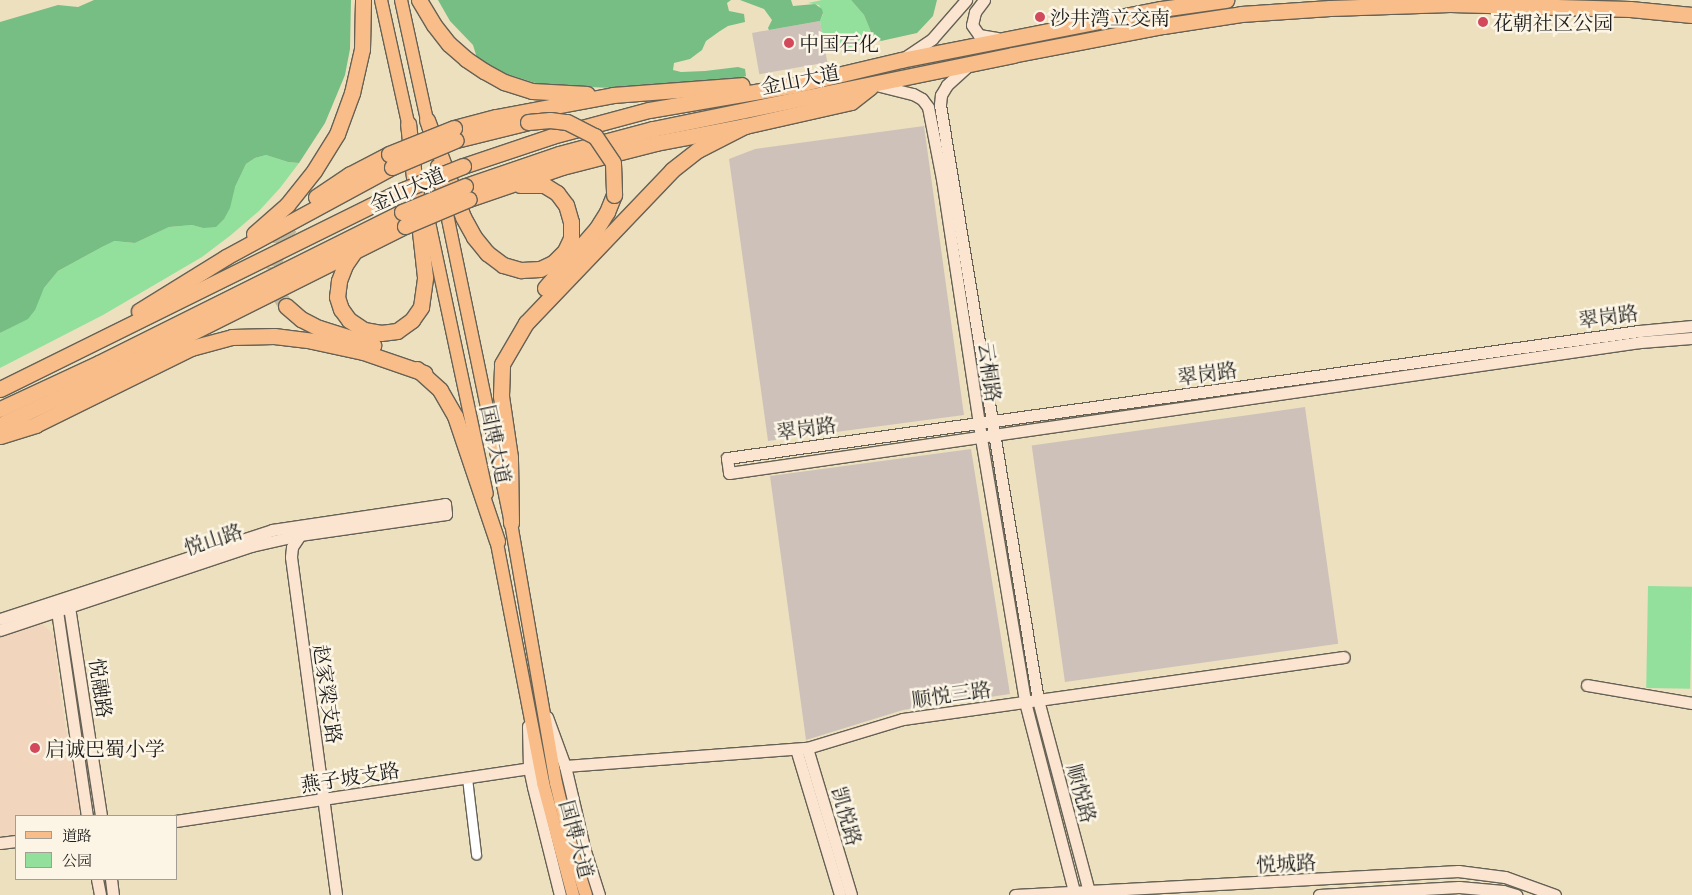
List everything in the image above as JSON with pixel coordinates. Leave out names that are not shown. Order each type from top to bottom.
[{"type":"highway","points":[[226,257],[288,206],[314,171],[337,134],[352,93],[362,49],[363,0]]},
{"type":"highway","points":[[419,0],[434,25],[449,44],[466,59],[504,82],[532,91],[613,95]]},
{"type":"highway","name":"金山大道","points":[[0,389],[398,192],[463,166],[552,136],[649,110],[818,79],[1004,38],[1161,9],[1226,0]]},
{"type":"highway","name":"金山大道","points":[[467,193],[559,154],[653,129],[1162,26],[1241,14],[1330,8],[1450,4],[1630,9],[1692,15]]},
{"type":"highway","points":[[316,196],[349,174],[390,161],[496,116],[613,95],[818,79]]},
{"type":"highway","points":[[0,425],[111,373],[355,250],[403,219],[467,193],[508,185],[562,166],[656,143],[745,126],[851,102],[874,85]]},
{"type":"highway","points":[[427,120],[463,217],[474,237],[487,253],[503,265],[521,270],[540,269],[554,263],[565,251],[571,238],[572,222],[566,205],[556,193],[544,185],[508,185]]},
{"type":"highway","points":[[455,134],[528,122],[550,120],[567,122],[580,126],[595,136],[606,149],[613,163],[614,195],[608,212],[597,228],[519,318],[509,339],[502,364],[501,396],[510,457],[511,524]]},
{"type":"highway","points":[[355,250],[345,265],[338,281],[337,297],[341,309],[349,320],[364,330],[381,334],[397,331],[412,320],[421,307],[426,277],[408,124]]},
{"type":"highway","points":[[502,364],[526,323],[672,170],[698,150],[745,126]]},
{"type":"highway","points":[[90,344],[171,290],[390,161]]},
{"type":"highway","name":"金山大道","points":[[0,409],[403,219]]},
{"type":"highway","points":[[286,306],[302,319],[319,328],[376,346],[402,358],[424,373],[440,390],[455,416],[497,541]]},
{"type":"highway","points":[[0,436],[35,425],[191,348],[232,337],[274,336],[312,340],[362,352],[424,373]]},
{"type":"main road","name":"国博大道","points":[[381,0],[497,541],[542,783],[567,857],[586,895]]},
{"type":"main road","name":"国博大道","points":[[401,0],[511,524],[556,783],[573,895]]},
{"type":"main road","points":[[901,60],[932,39],[966,0]]},
{"type":"main road","points":[[984,0],[972,19],[974,31],[985,37],[1004,38]]},
{"type":"main road","name":"云桐路","points":[[972,64],[947,85],[941,95],[940,105],[1038,700]]},
{"type":"main road","name":"云桐路","points":[[874,85],[913,94],[922,98],[928,107],[942,179],[981,438],[1026,702]]},
{"type":"main road","name":"翠岗路","points":[[1692,326],[1639,331],[727,458],[729,473],[1631,343],[1692,338]]},
{"type":"main road","name":"悦山路","points":[[0,619],[56,605],[274,540],[445,509],[272,530],[69,601]]},
{"type":"main road","points":[[291,557],[292,547],[300,535]]},
{"type":"main road","points":[[274,540],[282,544],[291,557]]},
{"type":"main road","name":"赵家梁支路","points":[[291,557],[336,895]]},
{"type":"main road","name":"悦融路","points":[[69,601],[101,815]]},
{"type":"main road","name":"悦山路","points":[[0,630],[56,605]]},
{"type":"main road","name":"悦融路","points":[[56,605],[87,815]]},
{"type":"main road","name":"顺悦三路","points":[[565,766],[802,748],[902,719],[1344,657]]},
{"type":"main road","points":[[1587,685],[1692,703]]},
{"type":"main road","name":"顺悦路","points":[[1038,700],[1089,893]]},
{"type":"main road","name":"顺悦路","points":[[1026,702],[1075,894]]},
{"type":"main road","points":[[528,707],[529,768],[560,895]]},
{"type":"main road","points":[[542,707],[557,739],[585,851],[599,895]]},
{"type":"main road","name":"凯悦路","points":[[802,748],[840,895]]},
{"type":"main road","name":"凯悦路","points":[[802,748],[850,895]]},
{"type":"main road","name":"燕子坡支路","points":[[178,821],[529,768]]},
{"type":"main road","points":[[0,843],[15,841]]},
{"type":"main road","name":"悦城路","points":[[1015,895],[1250,889],[1458,871],[1505,877],[1555,895]]},
{"type":"main road","points":[[1411,874],[1417,892]]},
{"type":"main road","points":[[97,880],[100,895]]},
{"type":"main road","points":[[111,880],[113,895]]},
{"type":"main road","name":"悦城路","points":[[1319,895],[1417,892],[1459,887],[1503,891],[1516,895]]},
{"type":"street","points":[[466,778],[476,854]]},
{"type":"shaded area","name":"中国石化","points":[[820,21],[827,62],[759,74],[752,33]]},
{"type":"shaded area","points":[[924,126],[964,415],[768,441],[729,159],[755,149]]},
{"type":"shaded area","points":[[1305,407],[1338,644],[1065,682],[1032,445]]},
{"type":"shaded area","points":[[971,449],[1010,694],[903,710],[806,740],[770,476]]},
{"type":"shaded area","name":"启诚巴蜀小学","points":[[41,623],[54,635],[66,730],[75,765],[83,815],[15,815],[15,836],[0,837],[0,638]]},
{"type":"green space","points":[[94,0],[351,0],[350,49],[345,75],[325,123],[299,163],[288,162],[266,155],[255,158],[246,164],[235,187],[230,208],[224,219],[216,227],[203,228],[192,225],[169,227],[135,243],[114,241],[58,271],[44,288],[35,310],[28,319],[0,333],[0,22],[58,5],[78,7]]},
{"type":"green space","points":[[438,0],[731,0],[727,3],[729,11],[744,14],[745,22],[728,26],[720,31],[706,41],[702,50],[690,59],[674,63],[673,70],[681,72],[705,71],[738,67],[745,69],[746,76],[738,79],[612,88],[542,85],[497,71],[477,58],[473,45],[450,21]]},
{"type":"green space","points":[[740,0],[791,0],[793,6],[815,4],[822,9],[823,13],[820,21],[769,30],[768,28],[772,20],[764,9]]},
{"type":"green space","points":[[822,0],[851,0],[864,15],[871,32],[881,41],[825,53],[820,21],[823,14],[819,5],[808,3]]},
{"type":"green space","points":[[851,0],[937,0],[933,16],[917,33],[881,41],[871,32],[864,15]]},
{"type":"green space","points":[[266,155],[288,162],[299,163],[259,211],[231,235],[202,257],[103,315],[0,368],[0,333],[28,318],[44,288],[58,271],[113,241],[135,243],[169,227],[192,225],[203,228],[235,187],[246,164],[255,158]]},
{"type":"green space","points":[[1648,586],[1692,587],[1690,689],[1646,688]]},
{"type":"tunnel","points":[[286,306],[277,291],[274,266],[281,238],[297,219]]},
{"type":"place","name":"沙井湾立交南","points":[[1040,17]]},
{"type":"place","name":"花朝社区公园","points":[[1483,22]]},
{"type":"place","name":"中国石化","points":[[789,43]]},
{"type":"place","name":"启诚巴蜀小学","points":[[35,748]]}]
